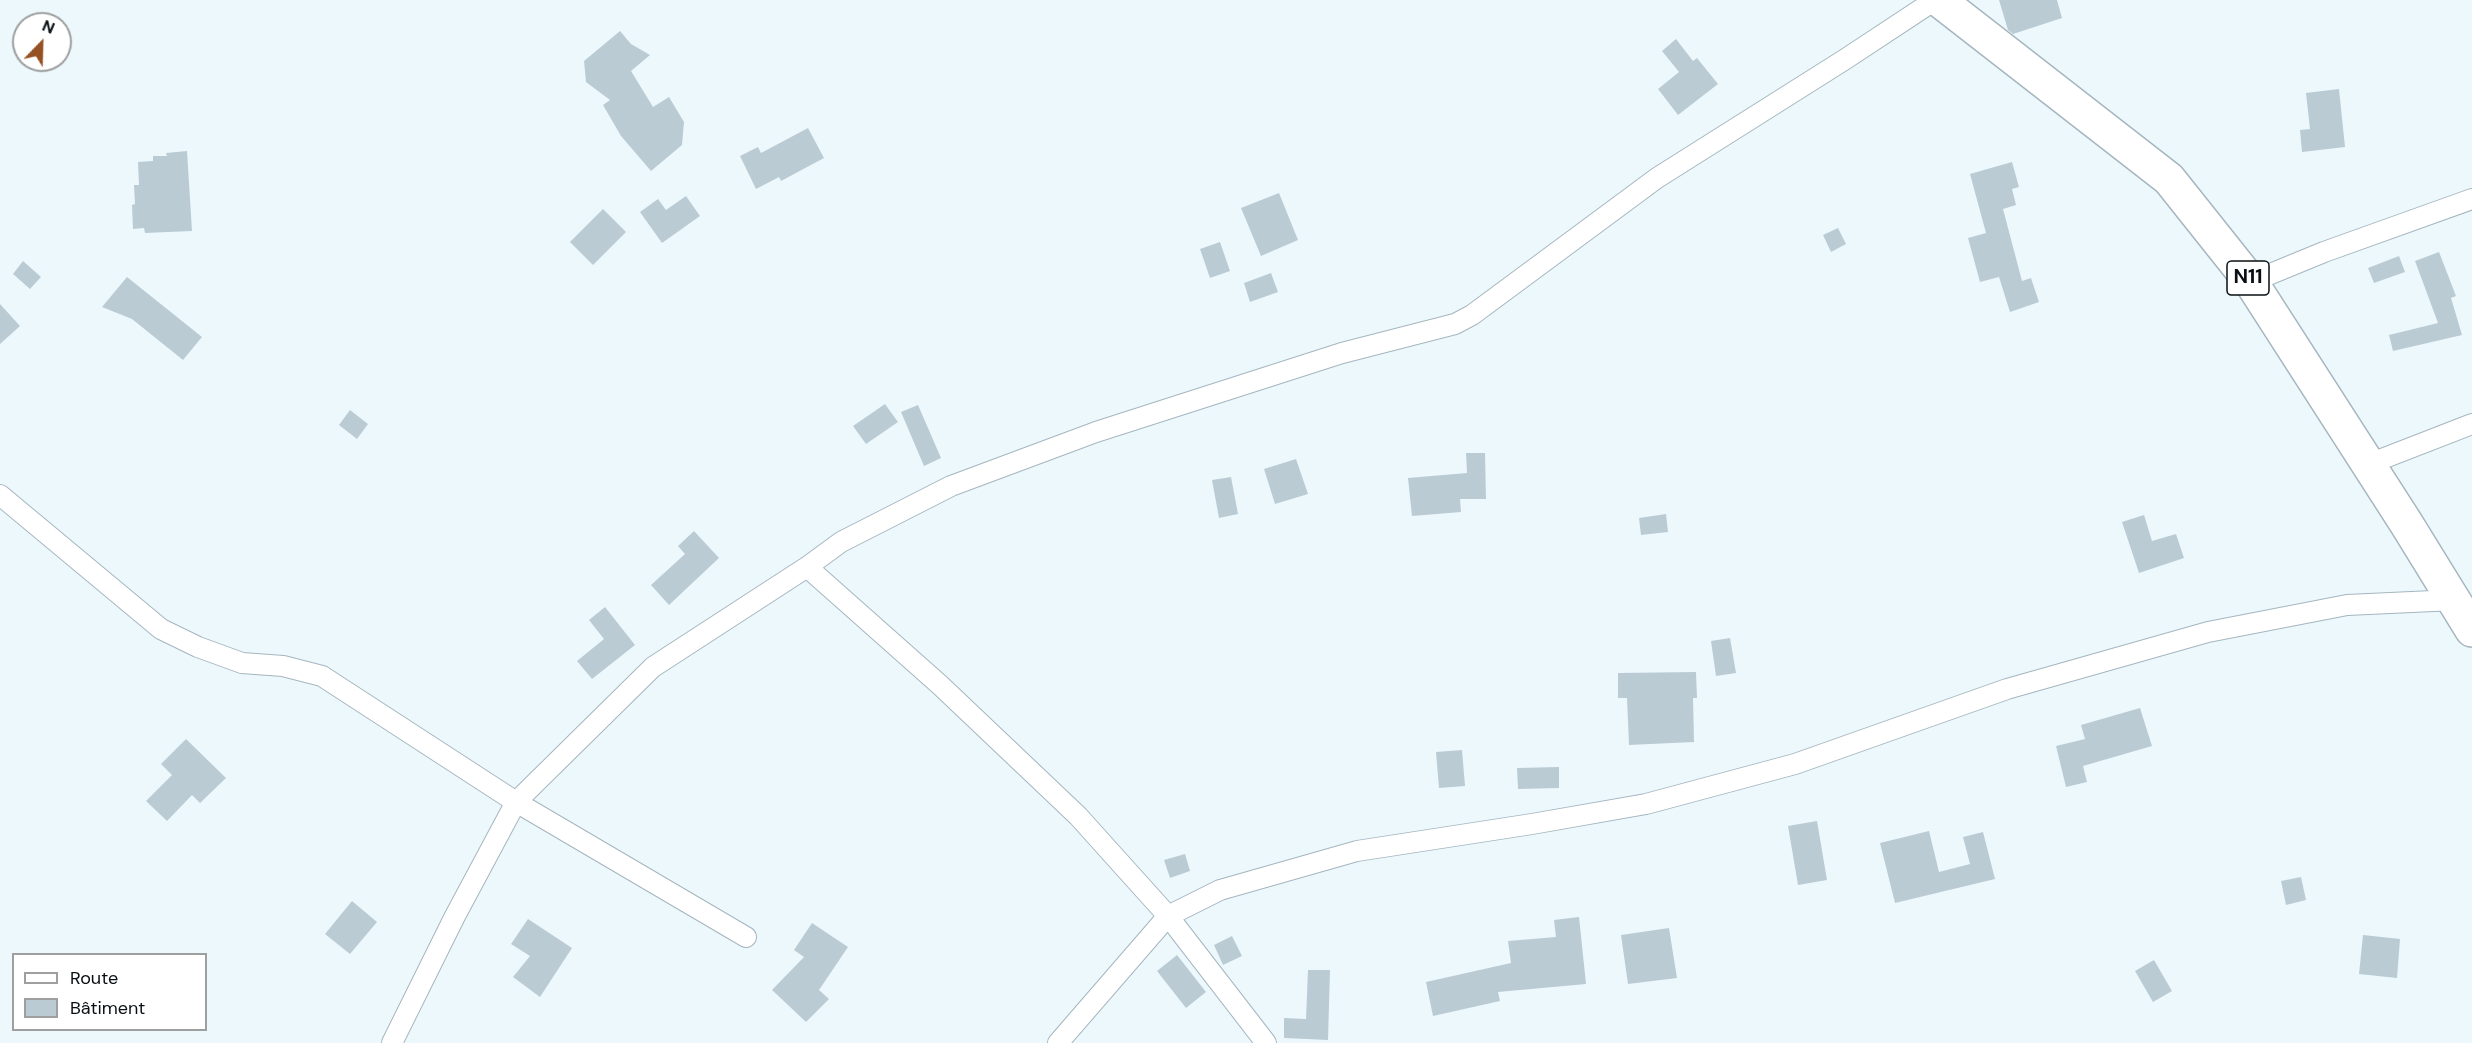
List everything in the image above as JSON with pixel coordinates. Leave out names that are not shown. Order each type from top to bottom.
[{"type":"highway","name":"N11","points":[[1937,0],[2169,179],[2252,282],[2472,630]]},
{"type":"street","points":[[392,1043],[455,916],[516,802],[653,667],[807,567],[841,542],[951,486],[1096,432],[1342,353],[1455,324],[1472,315],[1657,178],[1937,0]]},
{"type":"street","points":[[2252,282],[2324,252],[2472,199]]},
{"type":"street","points":[[2369,464],[2472,424]]},
{"type":"street","points":[[0,495],[161,629],[198,647],[242,663],[283,666],[322,676],[516,802],[747,937]]},
{"type":"street","points":[[807,567],[940,685],[1078,816],[1168,916],[1266,1043]]},
{"type":"street","points":[[1058,1043],[1168,916],[1220,890],[1357,851],[1646,804],[1795,764],[2007,689],[2208,632],[2347,605],[2455,600]]},
{"type":"building","points":[[1999,0],[2057,0],[2062,18],[2013,34],[2008,30]]},
{"type":"building","points":[[620,31],[631,44],[650,55],[631,71],[653,107],[669,97],[684,122],[682,145],[651,171],[621,136],[603,105],[610,100],[586,82],[584,61]]},
{"type":"building","points":[[1676,39],[1693,61],[1697,58],[1718,84],[1678,115],[1658,89],[1679,72],[1662,51]]},
{"type":"building","points":[[2339,89],[2345,147],[2302,152],[2300,130],[2310,129],[2306,93]]},
{"type":"building","points":[[808,128],[824,158],[781,181],[779,177],[756,189],[740,156],[758,147],[761,153]]},
{"type":"building","points":[[187,151],[192,231],[145,233],[144,228],[133,229],[132,205],[135,204],[134,185],[139,185],[138,162],[153,161],[153,156],[167,156],[166,153]]},
{"type":"building","points":[[2012,162],[2019,187],[2012,189],[2016,205],[2003,209],[2022,281],[2031,278],[2039,302],[2010,312],[1999,277],[1980,282],[1968,238],[1986,233],[1970,174]]},
{"type":"building","points":[[1279,193],[1298,240],[1261,256],[1241,208]]},
{"type":"building","points":[[686,196],[700,216],[662,243],[640,212],[658,199],[666,210]]},
{"type":"building","points":[[603,209],[626,232],[593,265],[570,242]]},
{"type":"building","points":[[1838,228],[1846,244],[1831,252],[1823,235]]},
{"type":"building","points":[[1220,242],[1230,271],[1210,278],[1200,249]]},
{"type":"building","points":[[2439,252],[2456,296],[2451,298],[2462,335],[2393,351],[2389,335],[2438,323],[2415,261]]},
{"type":"building","points":[[2399,256],[2405,272],[2374,283],[2368,268]]},
{"type":"building","points":[[23,261],[41,277],[30,289],[13,274]]},
{"type":"building","points":[[1271,273],[1278,292],[1250,302],[1244,283]]},
{"type":"building","points":[[127,277],[202,337],[183,360],[132,319],[102,307]]},
{"type":"building","points":[[0,304],[20,326],[0,344]]},
{"type":"building","points":[[885,404],[898,422],[866,444],[853,426]]},
{"type":"building","points":[[918,405],[941,458],[924,466],[901,412]]},
{"type":"building","points":[[350,410],[368,424],[357,439],[339,425]]},
{"type":"building","points":[[1466,453],[1485,453],[1486,499],[1460,499],[1461,512],[1412,516],[1408,478],[1467,473]]},
{"type":"building","points":[[1296,459],[1308,494],[1275,504],[1264,469]]},
{"type":"building","points":[[1231,477],[1238,514],[1219,518],[1212,480]]},
{"type":"building","points":[[1666,514],[1668,532],[1641,535],[1639,518]]},
{"type":"building","points":[[2144,515],[2152,541],[2176,534],[2184,558],[2139,573],[2122,522]]},
{"type":"building","points":[[694,531],[719,558],[669,605],[651,585],[685,554],[678,546]]},
{"type":"building","points":[[605,607],[635,645],[592,679],[577,661],[604,639],[589,620]]},
{"type":"building","points":[[1730,638],[1736,673],[1716,676],[1711,641]]},
{"type":"building","points":[[1696,672],[1697,698],[1693,698],[1694,742],[1629,745],[1627,698],[1618,698],[1618,673]]},
{"type":"building","points":[[2140,708],[2152,746],[2083,766],[2087,782],[2066,787],[2056,746],[2085,739],[2081,725]]},
{"type":"building","points":[[186,739],[226,778],[200,803],[192,795],[167,821],[146,801],[172,775],[161,764]]},
{"type":"building","points":[[1462,750],[1465,786],[1439,788],[1436,752]]},
{"type":"building","points":[[1559,767],[1559,788],[1518,789],[1517,768]]},
{"type":"building","points":[[1817,821],[1827,880],[1798,885],[1788,826]]},
{"type":"building","points":[[1929,831],[1939,872],[1970,864],[1963,837],[1983,832],[1995,879],[1895,903],[1880,843]]},
{"type":"building","points":[[1185,854],[1190,871],[1170,878],[1164,860]]},
{"type":"building","points":[[2301,877],[2306,900],[2286,905],[2281,881]]},
{"type":"building","points":[[352,901],[377,922],[350,954],[325,934]]},
{"type":"building","points":[[1579,917],[1586,984],[1498,992],[1500,1001],[1433,1016],[1426,982],[1511,963],[1508,941],[1556,937],[1554,920]]},
{"type":"building","points":[[528,919],[572,948],[540,997],[513,977],[530,956],[511,944]]},
{"type":"building","points":[[812,923],[848,947],[819,990],[829,999],[806,1022],[772,990],[804,957],[794,950]]},
{"type":"building","points":[[1669,928],[1677,978],[1628,984],[1621,935]]},
{"type":"building","points":[[2363,935],[2400,939],[2397,978],[2359,974]]},
{"type":"building","points":[[1232,936],[1242,956],[1223,965],[1214,945]]},
{"type":"building","points":[[1177,955],[1206,992],[1186,1008],[1157,971]]},
{"type":"building","points":[[2154,960],[2172,991],[2153,1002],[2135,971]]},
{"type":"building","points":[[1308,970],[1330,970],[1328,1040],[1284,1038],[1284,1018],[1306,1019]]}]
